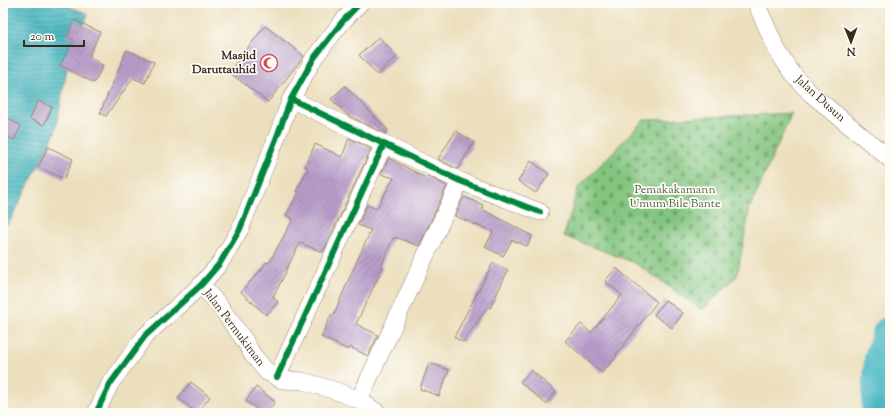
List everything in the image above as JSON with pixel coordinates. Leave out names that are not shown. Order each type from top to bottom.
[{"type":"street","points":[[96,413],[110,384],[145,336],[201,285],[220,263],[240,228],[291,99],[314,58],[342,22],[360,3]]},
{"type":"street","name":"Jalan Dusun","points":[[756,3],[777,50],[792,73],[810,92],[890,159]]},
{"type":"street","points":[[291,99],[460,181],[540,212]]},
{"type":"street","points":[[378,413],[359,400],[339,392],[303,381],[282,380],[277,378],[384,144]]},
{"type":"street","points":[[359,400],[460,181]]},
{"type":"street","name":"Jalan Permukiman","points":[[201,285],[219,305],[245,341],[252,354],[267,372],[277,378]]},
{"type":"green space","name":"Pemakakamann Umum Bile Bante","points":[[792,113],[750,207],[737,276],[702,310],[635,263],[564,236],[578,188],[644,120]]},
{"type":"water","points":[[3,3],[60,3],[88,14],[67,68],[55,133],[9,223],[3,229]]},
{"type":"building","points":[[74,20],[100,32],[89,56],[103,66],[94,83],[60,65],[74,40],[67,37]]},
{"type":"building","points":[[265,26],[304,56],[268,102],[229,72]]},
{"type":"building","points":[[379,37],[397,57],[377,75],[359,55]]},
{"type":"building","points":[[127,50],[154,62],[145,83],[133,78],[106,116],[100,113]]},
{"type":"building","points":[[345,86],[388,130],[386,134],[347,115],[331,99]]},
{"type":"building","points":[[38,101],[52,107],[44,125],[30,119]]},
{"type":"building","points":[[3,115],[21,126],[14,140],[3,134]]},
{"type":"building","points":[[456,131],[474,142],[458,169],[438,159]]},
{"type":"building","points":[[349,138],[371,149],[323,252],[300,243],[273,297],[278,302],[266,315],[241,292],[262,269],[266,262],[269,263],[293,219],[286,215],[299,192],[297,191],[308,168],[305,167],[315,144],[342,157]]},
{"type":"building","points":[[48,147],[73,159],[64,179],[38,167]]},
{"type":"building","points":[[389,158],[426,178],[428,176],[447,186],[419,246],[395,237],[394,239],[393,238],[381,266],[383,267],[356,324],[378,335],[368,356],[350,347],[349,350],[321,337],[331,315],[333,316],[371,230],[358,225],[367,205],[376,209],[394,178],[381,174]]},
{"type":"building","points":[[531,161],[549,174],[536,193],[518,181]]},
{"type":"building","points":[[464,197],[483,205],[482,209],[532,236],[527,246],[512,240],[503,256],[485,247],[493,232],[455,216]]},
{"type":"building","points":[[493,263],[508,270],[490,308],[488,307],[463,342],[454,337]]},
{"type":"building","points":[[616,268],[657,302],[616,355],[617,356],[602,373],[565,341],[581,324],[591,333],[622,295],[605,281]]},
{"type":"building","points":[[665,300],[683,313],[672,328],[654,315]]},
{"type":"building","points":[[429,363],[449,370],[439,396],[420,389]]},
{"type":"building","points":[[531,370],[556,392],[546,404],[520,382]]},
{"type":"building","points":[[191,382],[210,397],[197,413],[178,398]]},
{"type":"building","points":[[256,387],[275,402],[267,413],[262,413],[246,401]]},
{"type":"waterway","points":[[879,413],[882,358],[890,334]]},
{"type":"cycle path","points":[[96,413],[110,384],[145,336],[201,285],[220,263],[240,229],[291,99],[314,58],[342,22],[360,3]]},
{"type":"cycle path","points":[[291,99],[460,181],[540,212]]},
{"type":"cycle path","points":[[277,377],[384,144]]},
{"type":"place","name":"Masjid Daruttauhid","points":[[269,63]]}]
